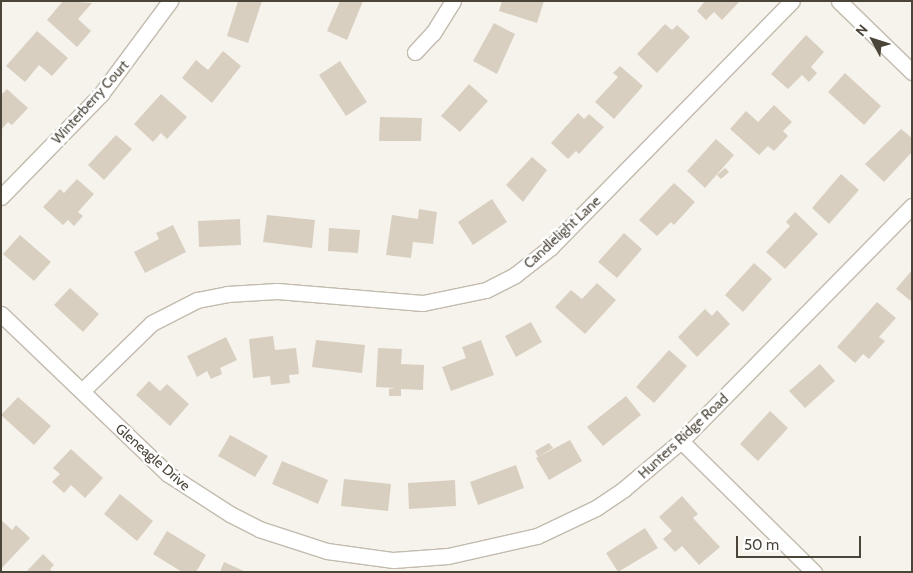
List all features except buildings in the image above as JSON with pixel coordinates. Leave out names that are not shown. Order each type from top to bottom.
[{"type":"street","name":"Winterberry Court","points":[[1,197],[101,94],[170,1]]},
{"type":"street","points":[[415,52],[433,33],[453,1]]},
{"type":"street","name":"Candlelight Lane","points":[[82,391],[152,323],[197,300],[227,294],[277,291],[423,303],[486,290],[516,275],[551,247],[792,1]]},
{"type":"street","points":[[839,1],[912,72]]},
{"type":"street","name":"Hunters Ridge Road","points":[[393,566],[537,536],[603,503],[655,465],[680,442],[912,206]]},
{"type":"street","name":"Gleneagle Drive","points":[[1,314],[168,474],[230,514],[267,532],[327,551],[393,566]]},
{"type":"street","points":[[680,442],[814,572]]}]
